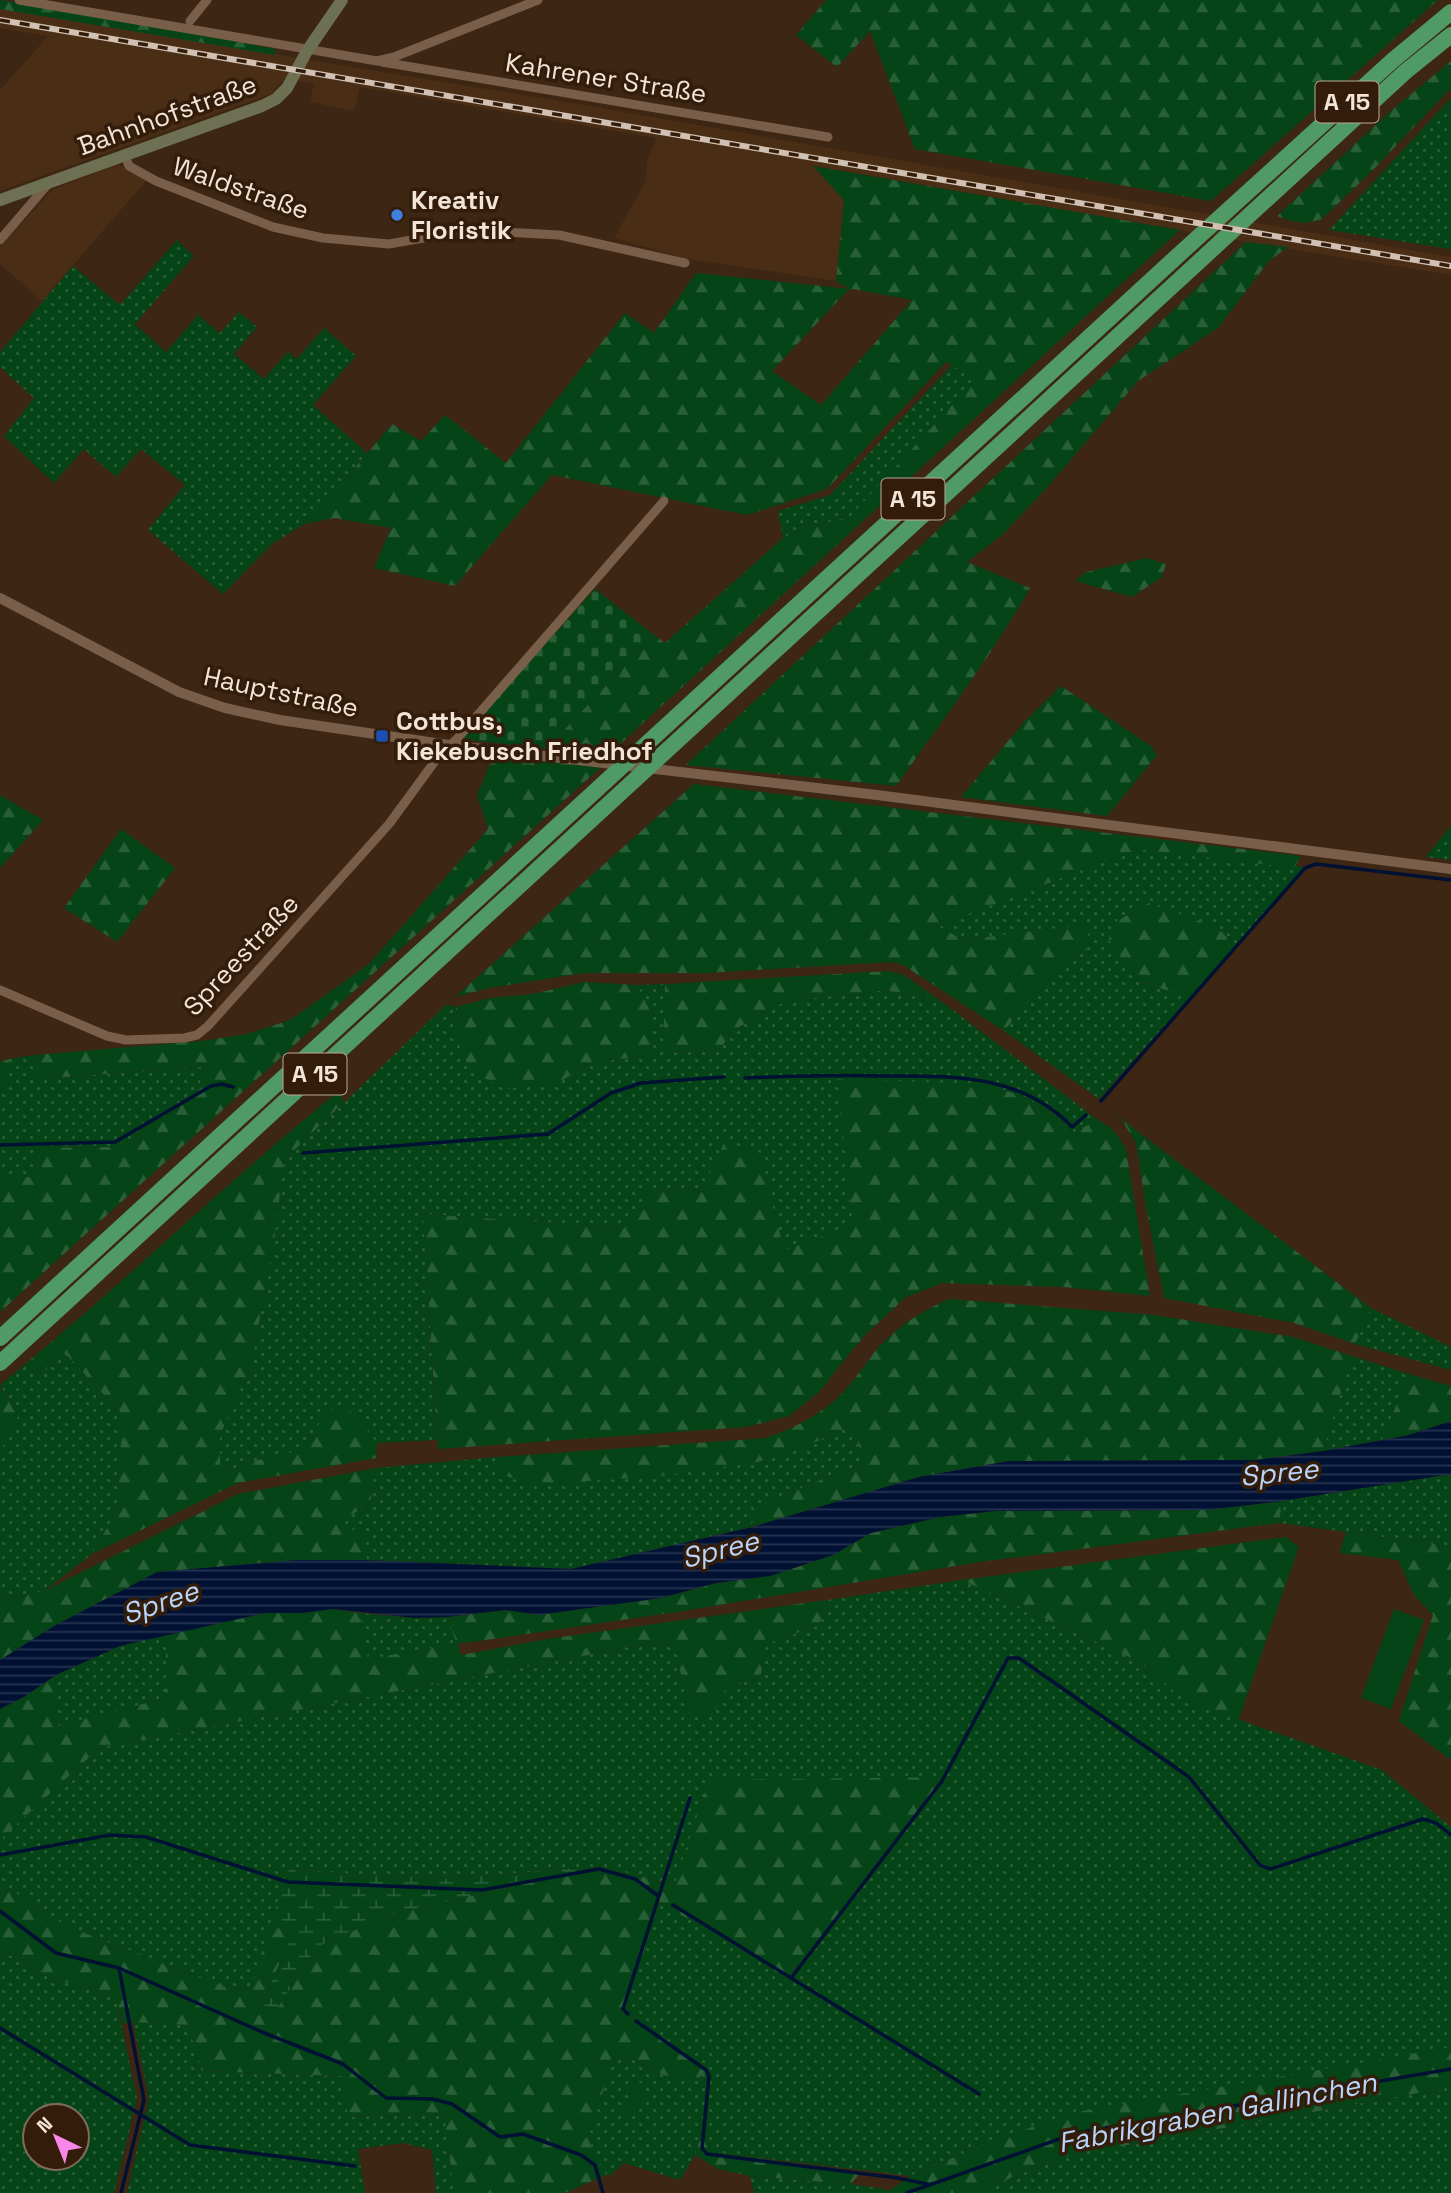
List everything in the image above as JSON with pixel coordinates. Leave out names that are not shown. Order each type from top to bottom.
[{"type":"highway","name":"A 15","points":[[0,1338],[1244,194],[1392,61],[1451,12]]},
{"type":"highway","name":"A 15","points":[[0,1363],[1405,72],[1451,35]]},
{"type":"main road","name":"Bahnhofstraße","points":[[0,200],[276,99],[287,88],[307,51],[342,0]]},
{"type":"street","name":"Kahrener Straße","points":[[19,0],[307,51],[828,137]]},
{"type":"street","points":[[190,21],[207,0]]},
{"type":"street","name":"Kahrener Straße","points":[[377,61],[394,57],[538,0]]},
{"type":"street","name":"Waldstraße","points":[[125,156],[129,166],[156,181],[272,227],[323,238],[389,244],[470,230],[559,235],[685,263]]},
{"type":"street","points":[[0,240],[49,183]]},
{"type":"street","name":"Spreestraße","points":[[0,990],[107,1036],[127,1040],[197,1035],[389,824],[449,745],[664,501]]},
{"type":"street","name":"Hauptstraße","points":[[0,598],[158,682],[201,701],[280,720],[449,745],[887,796],[1451,869]]},
{"type":"shaded area","points":[[0,9],[584,105],[1451,257],[1451,275],[1246,242],[815,166],[844,200],[836,281],[687,259],[614,238],[646,181],[647,161],[656,138],[360,87],[354,111],[310,102],[314,84],[286,78],[271,94],[0,191],[0,90],[48,36],[0,28]]},
{"type":"shaded area","points":[[118,164],[146,181],[42,301],[0,264],[0,247],[52,190]]},
{"type":"green space","points":[[0,0],[94,14],[275,49],[275,55],[0,9]]},
{"type":"green space","points":[[826,0],[1438,0],[1211,201],[915,149],[870,31],[837,67],[796,35]]},
{"type":"green space","points":[[1451,61],[1451,92],[1449,90],[1322,219],[1307,223],[1277,216],[1393,109]]},
{"type":"green space","points":[[1451,98],[1451,249],[1329,230]]},
{"type":"green space","points":[[813,166],[1180,230],[607,756],[546,749],[654,635],[665,643],[783,538],[801,529],[850,517],[975,380],[946,362],[827,489],[747,515],[552,475],[455,586],[374,568],[391,528],[335,518],[304,524],[392,424],[421,441],[445,415],[506,463],[625,313],[654,333],[696,273],[850,289],[836,281],[844,200]],"holes":[[[848,290],[912,300],[821,405],[772,371]]]},
{"type":"green space","points":[[177,240],[194,256],[135,324],[166,352],[198,315],[220,333],[239,312],[257,327],[234,354],[264,379],[288,352],[297,359],[324,328],[356,356],[313,405],[367,453],[304,524],[272,544],[223,594],[148,530],[185,485],[141,449],[116,477],[84,449],[54,483],[4,436],[34,398],[0,367],[0,352],[73,266],[120,305]]},
{"type":"green space","points":[[1246,242],[1288,247],[1269,261],[1218,328],[1138,381],[1044,491],[1002,535],[967,562],[1030,588],[983,664],[896,786],[686,765]]},
{"type":"green space","points":[[952,365],[976,380],[850,517],[801,529],[783,538],[778,511],[830,495]]},
{"type":"green space","points":[[1147,558],[1166,564],[1162,577],[1132,597],[1075,581],[1086,572]]},
{"type":"green space","points":[[595,589],[654,635],[546,749],[460,739]]},
{"type":"green space","points":[[1061,686],[1151,746],[1157,755],[1107,816],[961,797],[1024,722]]},
{"type":"green space","points":[[493,757],[601,767],[0,1312],[0,1178],[35,1177],[36,1148],[117,1147],[198,1094],[203,1067],[37,1079],[34,1055],[201,1041],[247,1034],[290,1020],[369,964],[488,829],[477,795]]},
{"type":"green space","points":[[694,784],[1301,856],[1294,868],[1136,849],[938,926],[963,940],[1090,924],[1086,950],[1040,987],[1004,1031],[903,965],[891,962],[706,973],[584,973],[489,988],[455,997]]},
{"type":"green space","points":[[0,795],[43,820],[0,868]]},
{"type":"green space","points":[[1451,826],[1451,860],[1426,857]]},
{"type":"green space","points":[[121,829],[175,868],[117,942],[64,908]]},
{"type":"green space","points":[[1136,849],[1304,867],[1236,945],[1216,927],[1144,983],[1191,996],[1099,1099],[1004,1031],[1040,987],[1086,950],[1089,925],[962,940],[937,926]]},
{"type":"green space","points":[[1149,903],[1216,927],[1236,945],[1191,996],[1162,989],[1142,980],[1126,965],[1109,940],[1112,924]]},
{"type":"green space","points":[[889,971],[904,975],[941,1001],[887,990],[786,1001],[739,1027],[717,1051],[663,1053],[665,984]]},
{"type":"green space","points":[[585,982],[637,985],[651,1013],[654,1054],[593,1063],[559,1082],[508,1089],[471,1072],[458,1043],[456,1007],[490,998],[532,994]]},
{"type":"green space","points":[[665,984],[663,1053],[717,1051],[739,1027],[786,1001],[887,990],[941,1001],[1098,1120],[1070,1134],[1054,1114],[1022,1096],[837,1079],[853,1225],[784,1251],[759,1152],[701,1192],[649,1190],[628,1228],[423,1214],[437,1440],[377,1443],[353,1413],[326,1414],[307,1442],[286,1456],[258,1460],[238,1469],[220,1465],[220,1435],[251,1366],[274,1242],[284,1160],[447,1004],[456,1007],[456,1020],[559,1082],[593,1063],[653,1054],[651,1013],[637,985]]},
{"type":"green space","points":[[34,1055],[38,1079],[203,1067],[198,1094],[117,1147],[36,1148],[35,1177],[0,1178],[0,1088],[8,1086],[9,1059]]},
{"type":"green space","points":[[9,1059],[8,1087],[0,1088],[0,1062]]},
{"type":"green space","points":[[837,1079],[984,1084],[1022,1096],[1054,1114],[1070,1134],[1098,1120],[1108,1126],[1126,1150],[1150,1296],[1064,1287],[943,1283],[906,1297],[864,1336],[819,1392],[789,1416],[746,1427],[438,1449],[423,1214],[628,1228],[648,1190],[701,1192],[724,1143],[759,1152],[784,1250],[853,1225]]},
{"type":"green space","points":[[340,1090],[343,1103],[284,1160],[274,1242],[251,1366],[220,1435],[220,1465],[238,1469],[258,1460],[286,1455],[307,1442],[326,1414],[340,1405],[353,1413],[377,1443],[376,1458],[238,1483],[92,1554],[118,1509],[122,1414],[65,1353],[41,1374],[29,1361]]},
{"type":"green space","points":[[1112,1112],[1371,1308],[1355,1344],[1294,1323],[1164,1298],[1136,1143],[1123,1122]]},
{"type":"green space","points":[[949,1299],[1155,1315],[1293,1337],[1352,1356],[1323,1451],[1255,1460],[1009,1461],[919,1477],[752,1527],[755,1506],[862,1464],[855,1425],[758,1462],[660,1476],[533,1485],[494,1472],[497,1457],[766,1438],[801,1423],[833,1402],[846,1390],[878,1348],[895,1332],[920,1314]]},
{"type":"green space","points":[[1371,1308],[1451,1347],[1451,1370],[1355,1344]]},
{"type":"green space","points":[[65,1353],[122,1414],[118,1509],[92,1554],[44,1591],[12,1598],[0,1594],[0,1454],[19,1414],[0,1385],[29,1361],[41,1374]]},
{"type":"green space","points":[[1352,1356],[1409,1374],[1382,1440],[1323,1451]]},
{"type":"green space","points":[[1409,1374],[1451,1386],[1451,1421],[1409,1435],[1382,1440]]},
{"type":"green space","points":[[0,1387],[19,1414],[0,1454]]},
{"type":"green space","points":[[855,1425],[862,1464],[755,1506],[752,1527],[571,1569],[367,1560],[362,1532],[340,1528],[344,1519],[370,1504],[376,1468],[497,1457],[495,1472],[808,1445]]},
{"type":"green space","points":[[376,1468],[370,1504],[344,1519],[341,1527],[363,1532],[367,1560],[297,1560],[157,1572],[54,1626],[0,1660],[0,1594],[12,1598],[44,1591],[238,1494]]},
{"type":"green space","points":[[1451,1474],[1451,1546],[1279,1523],[1282,1501]]},
{"type":"green space","points":[[1282,1501],[1279,1523],[973,1563],[677,1612],[458,1644],[461,1655],[547,1639],[827,1600],[819,1625],[766,1644],[761,1674],[724,1691],[716,1709],[690,1718],[675,1646],[656,1642],[99,1748],[4,1836],[0,1843],[0,1709],[24,1697],[56,1675],[57,1726],[166,1698],[166,1634],[265,1613],[302,1613],[333,1609],[360,1613],[368,1659],[457,1644],[447,1617],[506,1610],[538,1615],[661,1598],[716,1583],[770,1576],[833,1555],[871,1533],[940,1517],[996,1511],[1207,1510]]},
{"type":"green space","points":[[1346,1532],[1451,1546],[1451,1760],[1399,1721],[1433,1615],[1414,1595],[1398,1560],[1340,1553]]},
{"type":"green space","points":[[1286,1537],[1299,1547],[1238,1721],[1186,1701],[1140,1662],[962,1580]]},
{"type":"green space","points":[[962,1580],[1140,1662],[1186,1701],[1382,1770],[1451,1827],[1451,2048],[997,2139],[910,2176],[720,2153],[710,2151],[699,2142],[695,2155],[680,2180],[624,2163],[611,2175],[606,2175],[588,2138],[613,2060],[634,2058],[663,2075],[636,2019],[625,2008],[660,1901],[675,1885],[600,1866],[447,1879],[289,1870],[252,1987],[233,1990],[66,1926],[0,1883],[0,1843],[4,1836],[99,1748],[656,1642],[675,1646],[690,1718],[724,1691],[761,1674],[766,1644],[819,1625],[827,1600]]},
{"type":"green space","points":[[1394,1609],[1424,1620],[1391,1709],[1361,1698]]},
{"type":"green space","points":[[360,1613],[415,1618],[447,1617],[457,1644],[367,1660]]},
{"type":"green space","points":[[166,1634],[166,1698],[56,1727],[56,1675],[120,1646]]},
{"type":"green space","points":[[947,1777],[791,1981],[660,1902],[625,2008],[636,2019],[710,2069],[694,2082],[663,2075],[634,2058],[613,2060],[588,2138],[606,2175],[565,2193],[454,2193],[444,2113],[348,2117],[341,2076],[202,2071],[188,2025],[133,2022],[123,2024],[116,1998],[40,1974],[0,1949],[0,1883],[66,1926],[233,1990],[252,1987],[272,1917],[298,1925],[261,2003],[275,2012],[316,1947],[392,1914],[600,1866],[674,1885],[709,1780]]},
{"type":"green space","points":[[600,1866],[392,1914],[316,1947],[275,2012],[261,2004],[297,1926],[272,1917],[289,1870],[447,1879]]},
{"type":"green space","points":[[0,1949],[40,1974],[116,1998],[137,2099],[114,2193],[0,2193]]},
{"type":"green space","points":[[133,2022],[188,2025],[202,2071],[341,2076],[349,2117],[444,2113],[454,2193],[436,2193],[432,2150],[403,2143],[358,2149],[365,2193],[127,2193],[149,2098]]},
{"type":"green space","points":[[1451,2047],[1451,2087],[1080,2152],[1023,2171],[983,2193],[886,2193],[910,2176],[997,2139],[1077,2112]]},
{"type":"green space","points":[[634,2081],[646,2085],[636,2116],[624,2112]]},
{"type":"green space","points":[[1451,2087],[1451,2193],[983,2193],[1023,2171],[1080,2152]]},
{"type":"green space","points":[[704,2140],[710,2151],[861,2172],[851,2184],[750,2176],[718,2169],[695,2155],[699,2142]]},
{"type":"green space","points":[[750,2176],[890,2190],[886,2193],[754,2193]]},
{"type":"water","name":"Spree","points":[[1451,1421],[1451,1474],[1207,1510],[996,1511],[940,1517],[871,1533],[833,1555],[770,1576],[716,1583],[661,1598],[538,1615],[506,1610],[415,1618],[333,1609],[302,1613],[265,1613],[120,1646],[56,1675],[24,1697],[0,1709],[0,1660],[54,1626],[157,1572],[297,1560],[367,1560],[571,1569],[752,1527],[919,1477],[1009,1461],[1255,1460],[1409,1435]]},
{"type":"waterway","points":[[1101,1101],[1305,868],[1316,864],[1451,880]]},
{"type":"waterway","points":[[303,1153],[548,1134],[611,1093],[641,1083],[724,1077]]},
{"type":"waterway","points":[[745,1078],[961,1078],[1009,1088],[1031,1097],[1072,1127],[1086,1115]]},
{"type":"waterway","points":[[0,1145],[115,1142],[211,1086],[222,1084],[233,1087]]},
{"type":"waterway","points":[[673,1905],[791,1978],[942,1781],[1008,1658],[1019,1658],[1189,1777],[1260,1865],[1270,1869],[1423,1819],[1436,1823],[1451,1835]]},
{"type":"waterway","points":[[628,2014],[623,2009],[690,1798]]},
{"type":"waterway","points":[[0,1855],[110,1835],[146,1837],[288,1882],[482,1890],[599,1869],[635,1879],[657,1895]]},
{"type":"waterway","points":[[0,1911],[56,1953],[119,1968],[144,2100],[121,2193]]},
{"type":"waterway","name":"Fabrikgraben Gallinchen","points":[[119,1968],[262,2032],[343,2064],[386,2098],[433,2099],[452,2104],[500,2137],[523,2134],[581,2155],[595,2165],[603,2193]]},
{"type":"waterway","points":[[791,1978],[979,2094]]},
{"type":"waterway","points":[[636,2021],[706,2070],[709,2076],[702,2148],[707,2154],[927,2184]]},
{"type":"waterway","points":[[0,2028],[190,2145],[355,2166]]},
{"type":"waterway","name":"Fabrikgraben Gallinchen","points":[[907,2193],[1076,2133],[1451,2069]]},
{"type":"railway","points":[[0,20],[1451,266]]},
{"type":"place","name":"Kreativ Floristik","points":[[397,215]]},
{"type":"place","name":"Cottbus, Kiekebusch Friedhof","points":[[382,736]]}]
